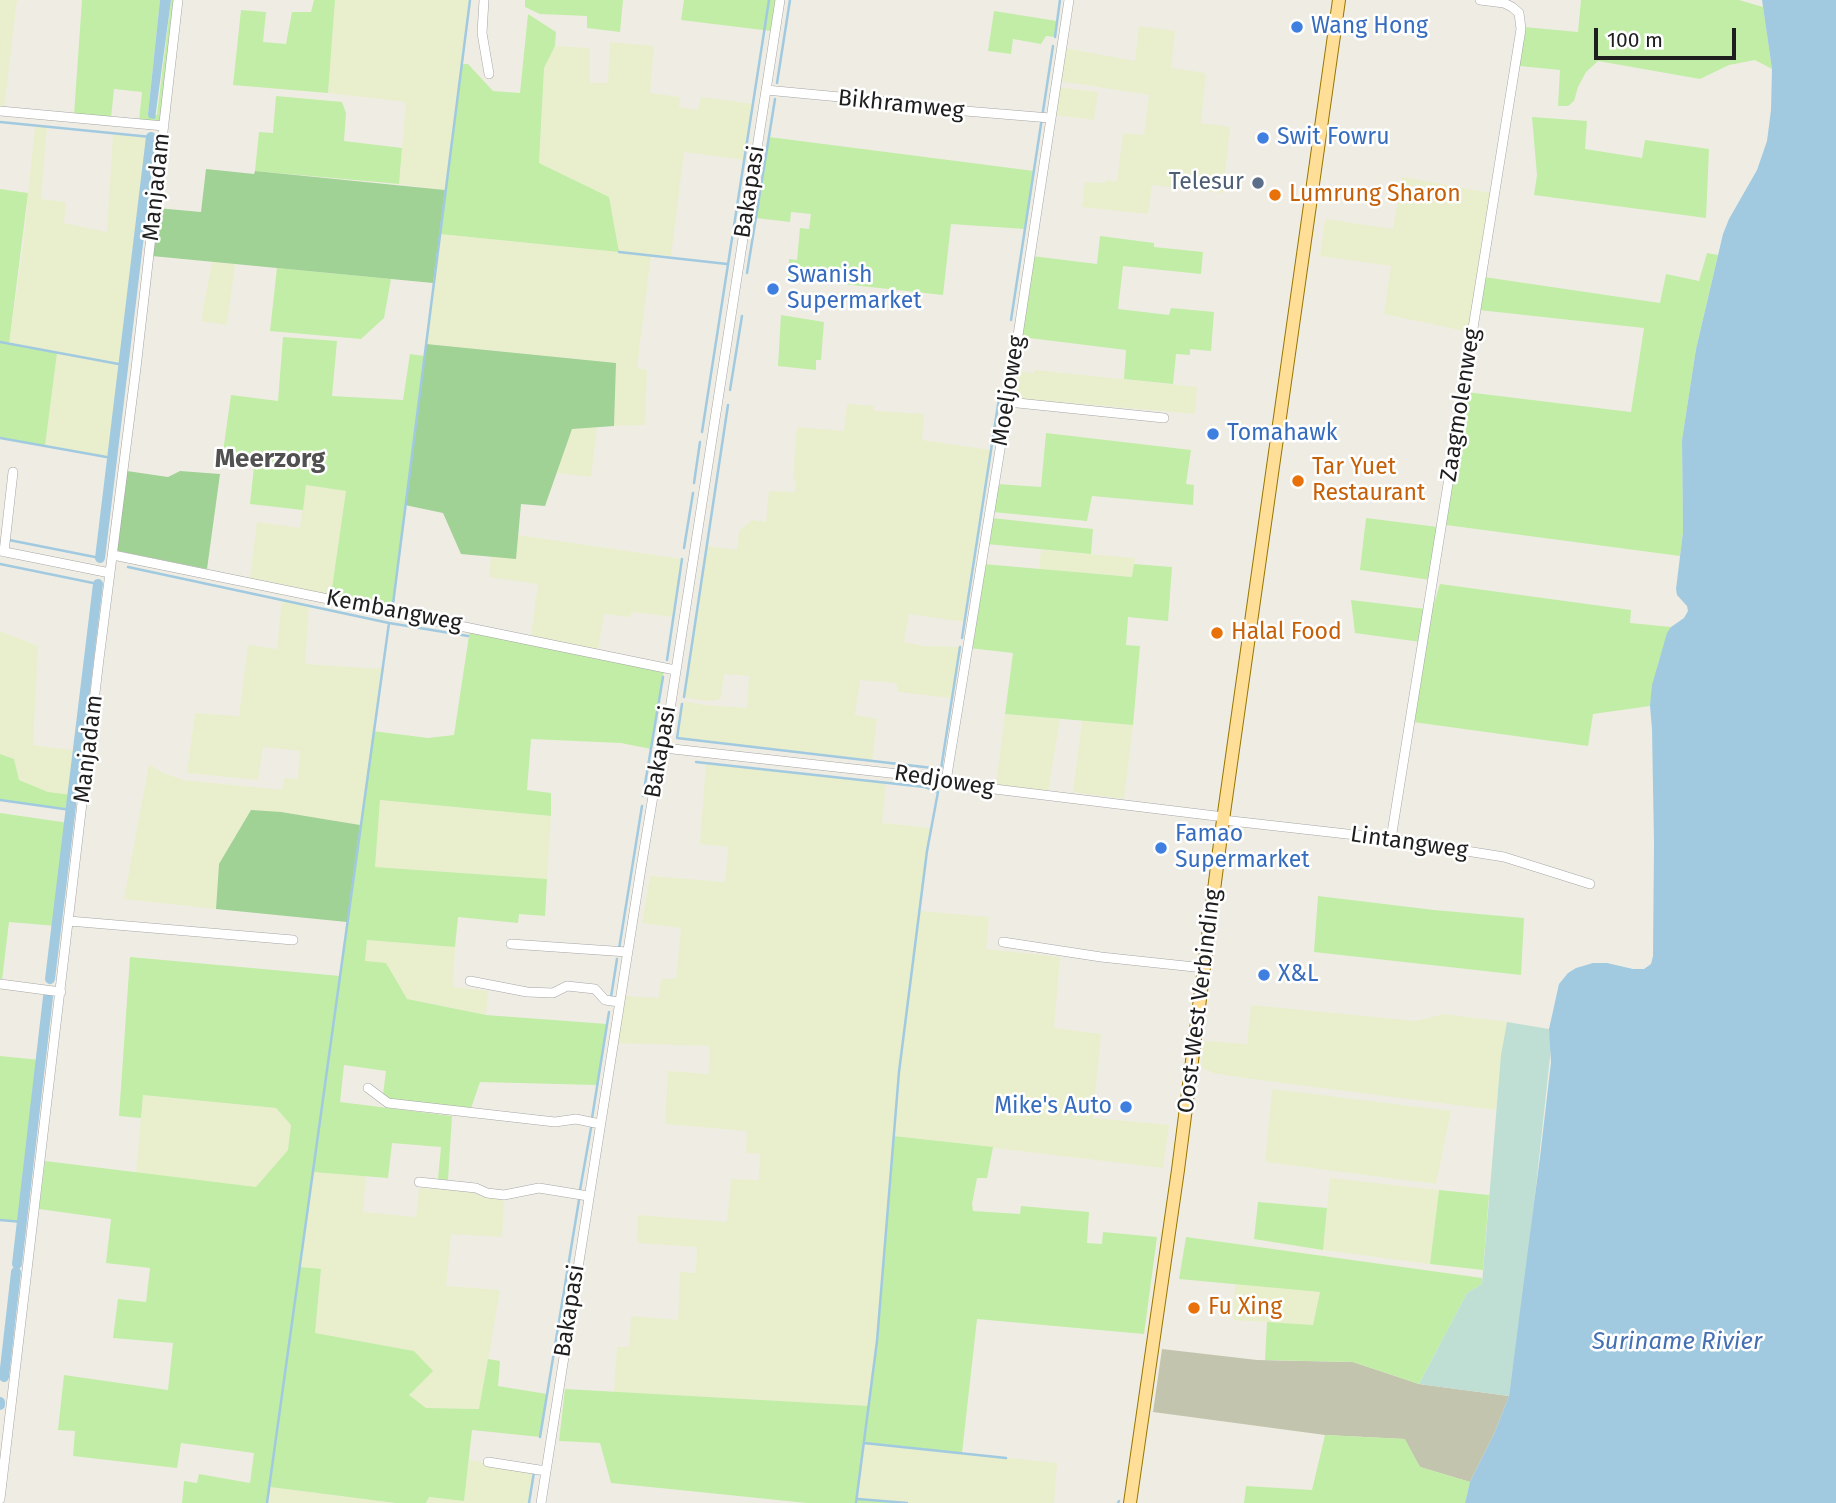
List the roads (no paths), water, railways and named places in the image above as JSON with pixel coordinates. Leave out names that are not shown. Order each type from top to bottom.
[{"type":"main road","name":"Oost-West Verbinding","points":[[1130,1503],[1339,0]]},
{"type":"street","name":"Manjadam","points":[[0,1499],[178,0]]},
{"type":"street","points":[[484,0],[482,33],[489,74]]},
{"type":"street","name":"Bakapasi","points":[[541,1503],[627,952],[657,772],[664,748],[780,0]]},
{"type":"street","name":"Moeljoweg","points":[[946,781],[1008,402],[1044,117],[1069,0]]},
{"type":"street","name":"Zaagmolenweg","points":[[1391,839],[1521,29],[1519,13],[1512,7],[1504,2],[1480,0]]},
{"type":"street","name":"Bikhramweg","points":[[766,90],[903,103],[929,108],[1044,117]]},
{"type":"street","points":[[0,111],[164,126]]},
{"type":"street","points":[[1008,402],[1164,418]]},
{"type":"street","points":[[13,472],[2,552],[110,573]]},
{"type":"street","name":"Kembangweg","points":[[113,555],[675,670]]},
{"type":"street","name":"Redjoweg","points":[[664,748],[917,776],[978,787],[1223,819]]},
{"type":"street","name":"Lintangweg","points":[[1223,819],[1391,839],[1504,857],[1590,884]]},
{"type":"street","points":[[69,921],[293,940]]},
{"type":"street","points":[[1003,942],[1101,957],[1204,968]]},
{"type":"street","points":[[511,944],[627,952]]},
{"type":"street","points":[[470,981],[527,992],[553,993],[567,986],[595,989],[605,1000],[620,1002]]},
{"type":"street","points":[[0,985],[61,992]]},
{"type":"street","points":[[368,1088],[388,1103],[555,1122],[576,1119],[600,1124]]},
{"type":"street","points":[[419,1182],[476,1188],[503,1195],[539,1188],[588,1196]]},
{"type":"street","points":[[0,1389],[12,1391]]},
{"type":"street","points":[[488,1462],[546,1471]]},
{"type":"water","points":[[160,0],[171,0],[155,119],[149,118],[148,114]]},
{"type":"water","name":"Suriname Rivier","points":[[1762,0],[1836,0],[1836,1503],[1465,1503],[1470,1482],[1509,1396],[1551,1062],[1549,1029],[1559,984],[1576,968],[1593,963],[1607,963],[1644,969],[1651,964],[1653,956],[1652,685],[1667,633],[1688,611],[1676,589],[1683,532],[1682,440],[1696,349],[1723,234],[1757,170],[1767,141],[1772,69]]},
{"type":"waterway","points":[[393,604],[470,0]]},
{"type":"waterway","points":[[702,432],[769,0]]},
{"type":"waterway","points":[[777,83],[790,0]]},
{"type":"waterway","points":[[1055,37],[1060,0]]},
{"type":"waterway","points":[[1011,320],[1053,46]]},
{"type":"waterway","points":[[747,273],[775,99]]},
{"type":"waterway","points":[[0,122],[151,137]]},
{"type":"waterway","points":[[100,558],[151,137]]},
{"type":"waterway","points":[[619,252],[727,264]]},
{"type":"waterway","points":[[730,390],[742,316]]},
{"type":"waterway","points":[[0,342],[124,365]]},
{"type":"waterway","points":[[962,638],[1000,392]]},
{"type":"waterway","points":[[684,697],[728,405]]},
{"type":"waterway","points":[[0,438],[112,458]]},
{"type":"waterway","points":[[694,483],[700,442]]},
{"type":"waterway","points":[[684,548],[693,493]]},
{"type":"waterway","points":[[9,540],[100,558]]},
{"type":"waterway","points":[[667,660],[682,559]]},
{"type":"waterway","points":[[0,564],[98,584]]},
{"type":"waterway","points":[[128,567],[389,623],[468,636]]},
{"type":"waterway","points":[[50,979],[98,584]]},
{"type":"waterway","points":[[267,1503],[389,623]]},
{"type":"waterway","points":[[682,704],[677,738],[941,769],[960,647]]},
{"type":"waterway","points":[[643,796],[663,677]]},
{"type":"waterway","points":[[696,762],[925,787],[938,792],[927,851],[899,1072],[877,1341],[856,1503]]},
{"type":"waterway","points":[[0,800],[71,810]]},
{"type":"waterway","points":[[619,949],[642,806]]},
{"type":"waterway","points":[[611,997],[617,959]]},
{"type":"waterway","points":[[17,1264],[48,997]]},
{"type":"waterway","points":[[592,1118],[609,1012]]},
{"type":"waterway","points":[[580,1190],[591,1128]]},
{"type":"waterway","points":[[540,1437],[579,1200]]},
{"type":"waterway","points":[[0,1220],[23,1222]]},
{"type":"waterway","points":[[4,1377],[16,1272]]},
{"type":"waterway","points":[[0,1376],[4,1377]]},
{"type":"waterway","points":[[864,1443],[1006,1458]]},
{"type":"waterway","points":[[529,1503],[534,1472]]},
{"type":"waterway","points":[[858,1499],[907,1503]]},
{"type":"place","name":"Wang Hong","points":[[1297,27]]},
{"type":"place","name":"Swit Fowru","points":[[1263,138]]},
{"type":"place","name":"Telesur","points":[[1258,183]]},
{"type":"place","name":"Lumrung Sharon","points":[[1275,195]]},
{"type":"place","name":"Swanish Supermarket","points":[[773,289]]},
{"type":"place","name":"Tomahawk","points":[[1213,434]]},
{"type":"place","name":"Tar Yuet Restaurant","points":[[1298,481]]},
{"type":"place","name":"Halal Food","points":[[1217,633]]},
{"type":"place","name":"Famao Supermarket","points":[[1161,848]]},
{"type":"place","name":"X&L","points":[[1264,975]]},
{"type":"place","name":"Mike's Auto","points":[[1126,1107]]},
{"type":"place","name":"Fu Xing","points":[[1194,1308]]},
{"type":"district","name":"Meerzorg","points":[[270,460]]}]
